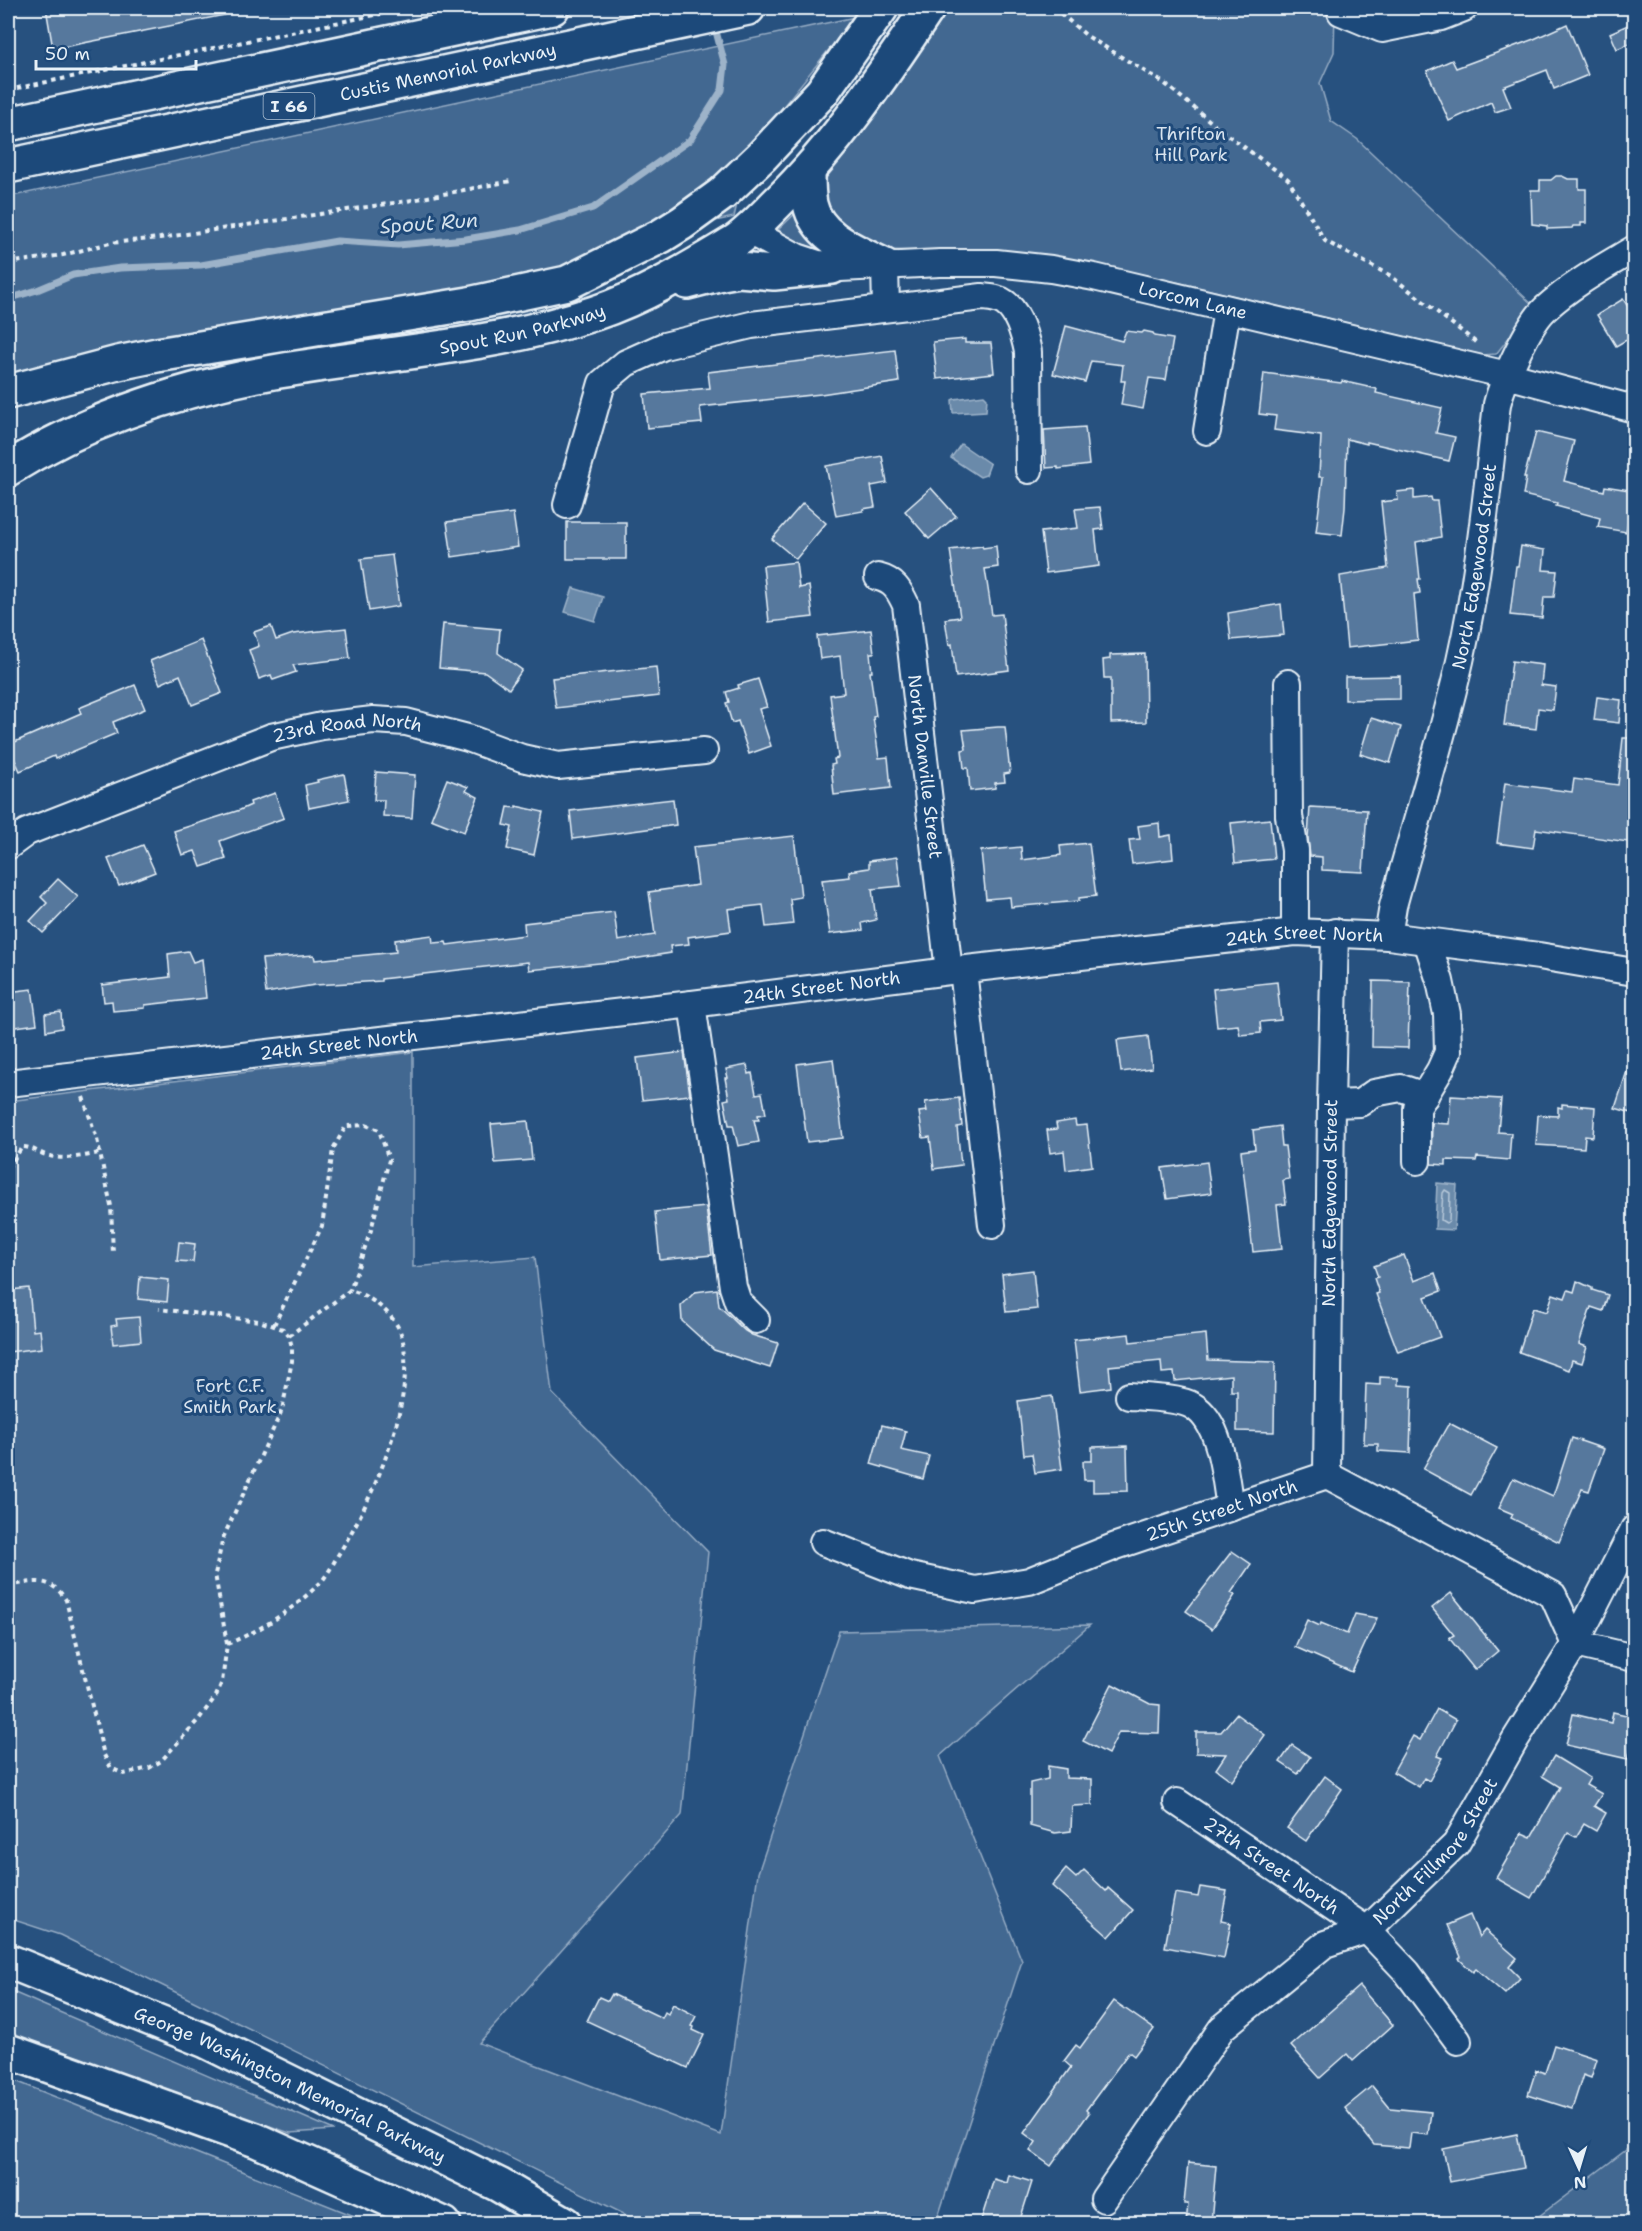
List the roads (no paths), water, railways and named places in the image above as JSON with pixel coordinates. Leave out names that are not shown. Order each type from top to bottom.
[{"type":"main road","name":"I 66","points":[[8,124],[552,8]]},
{"type":"main road","name":"Custis Memorial Parkway","points":[[8,166],[748,8]]},
{"type":"main road","name":"Spout Run Parkway","points":[[8,392],[157,355],[469,304],[567,283],[661,236],[703,208],[762,156],[822,92],[881,8]]},
{"type":"main road","name":"Spout Run Parkway","points":[[8,469],[45,446],[96,422],[171,396],[279,371],[439,348],[548,326],[596,313],[641,295],[689,269],[749,231],[808,171],[871,89],[928,8]]},
{"type":"main road","points":[[749,231],[744,217],[747,203],[822,92]]},
{"type":"main road","points":[[808,171],[810,204],[813,215],[821,226],[835,238],[885,266]]},
{"type":"main road","points":[[567,283],[619,269],[699,232],[722,228],[749,231]]},
{"type":"main road","points":[[641,295],[731,271],[774,273],[832,267]]},
{"type":"main road","name":"George Washington Memorial Parkway","points":[[8,1961],[206,2041],[499,2185],[566,2223]]},
{"type":"main road","points":[[8,2051],[256,2140],[444,2223]]},
{"type":"street","points":[[1341,12],[1382,29],[1441,17],[1464,8]]},
{"type":"street","name":"Lorcom Lane","points":[[749,231],[797,257],[832,267],[967,263],[1034,267],[1094,277],[1508,375],[1635,409]]},
{"type":"street","name":"North Edgewood Street","points":[[1388,936],[1395,900],[1460,662],[1479,556],[1497,404],[1521,345],[1544,310],[1592,273],[1635,249]]},
{"type":"street","points":[[885,266],[886,308]]},
{"type":"street","points":[[567,505],[602,383],[626,363],[664,346],[751,325],[982,297],[997,299],[1007,304],[1024,334],[1028,352],[1029,470]]},
{"type":"street","points":[[1207,431],[1227,309]]},
{"type":"street","name":"North Danville Street","points":[[878,577],[888,579],[897,586],[906,605],[992,1225]]},
{"type":"street","points":[[1288,683],[1289,816],[1295,850],[1295,932]]},
{"type":"street","name":"23rd Road North","points":[[8,846],[27,832],[271,737],[322,726],[373,720],[406,722],[468,738],[522,759],[558,766],[704,751]]},
{"type":"street","name":"24th Street North","points":[[8,1083],[1295,932],[1388,936],[1539,956],[1635,972]]},
{"type":"street","name":"North Edgewood Street","points":[[1327,1475],[1335,932]]},
{"type":"street","points":[[1417,1161],[1417,1108],[1448,1052],[1447,1014],[1440,981],[1427,941]]},
{"type":"street","points":[[692,1004],[733,1287],[738,1302],[756,1320]]},
{"type":"street","points":[[1331,1104],[1360,1103],[1374,1094],[1401,1088],[1425,1096]]},
{"type":"street","points":[[1129,1396],[1152,1397],[1192,1405],[1206,1418],[1217,1438],[1230,1508]]},
{"type":"street","points":[[1327,1475],[1553,1595],[1575,1644],[1635,1658]]},
{"type":"street","name":"25th Street North","points":[[823,1542],[910,1576],[975,1590],[1029,1581],[1116,1546],[1327,1475]]},
{"type":"street","name":"North Fillmore Street","points":[[1104,2199],[1222,2028],[1325,1944],[1367,1930],[1456,1844],[1515,1740],[1575,1644],[1635,1529]]},
{"type":"street","name":"27th Street North","points":[[1177,1802],[1367,1930],[1407,1972],[1458,2041]]},
{"type":"water","points":[[984,395],[987,398],[986,411],[953,413],[952,400]]},
{"type":"water","points":[[961,444],[990,464],[986,475],[980,477],[951,458]]},
{"type":"water","points":[[573,588],[603,597],[595,621],[565,612]]},
{"type":"water","points":[[1437,1183],[1457,1185],[1454,1230],[1435,1229]]},
{"type":"waterway","name":"Spout Run","points":[[8,299],[73,275],[120,268],[201,265],[337,241],[398,245],[466,239],[520,230],[593,208],[690,140],[722,90],[725,65],[714,24]]},
{"type":"park label","name":"Thrifton Hill Park","points":[[1191,144]]},
{"type":"park label","name":"Fort C.F. Smith Park","points":[[230,1396]]}]
